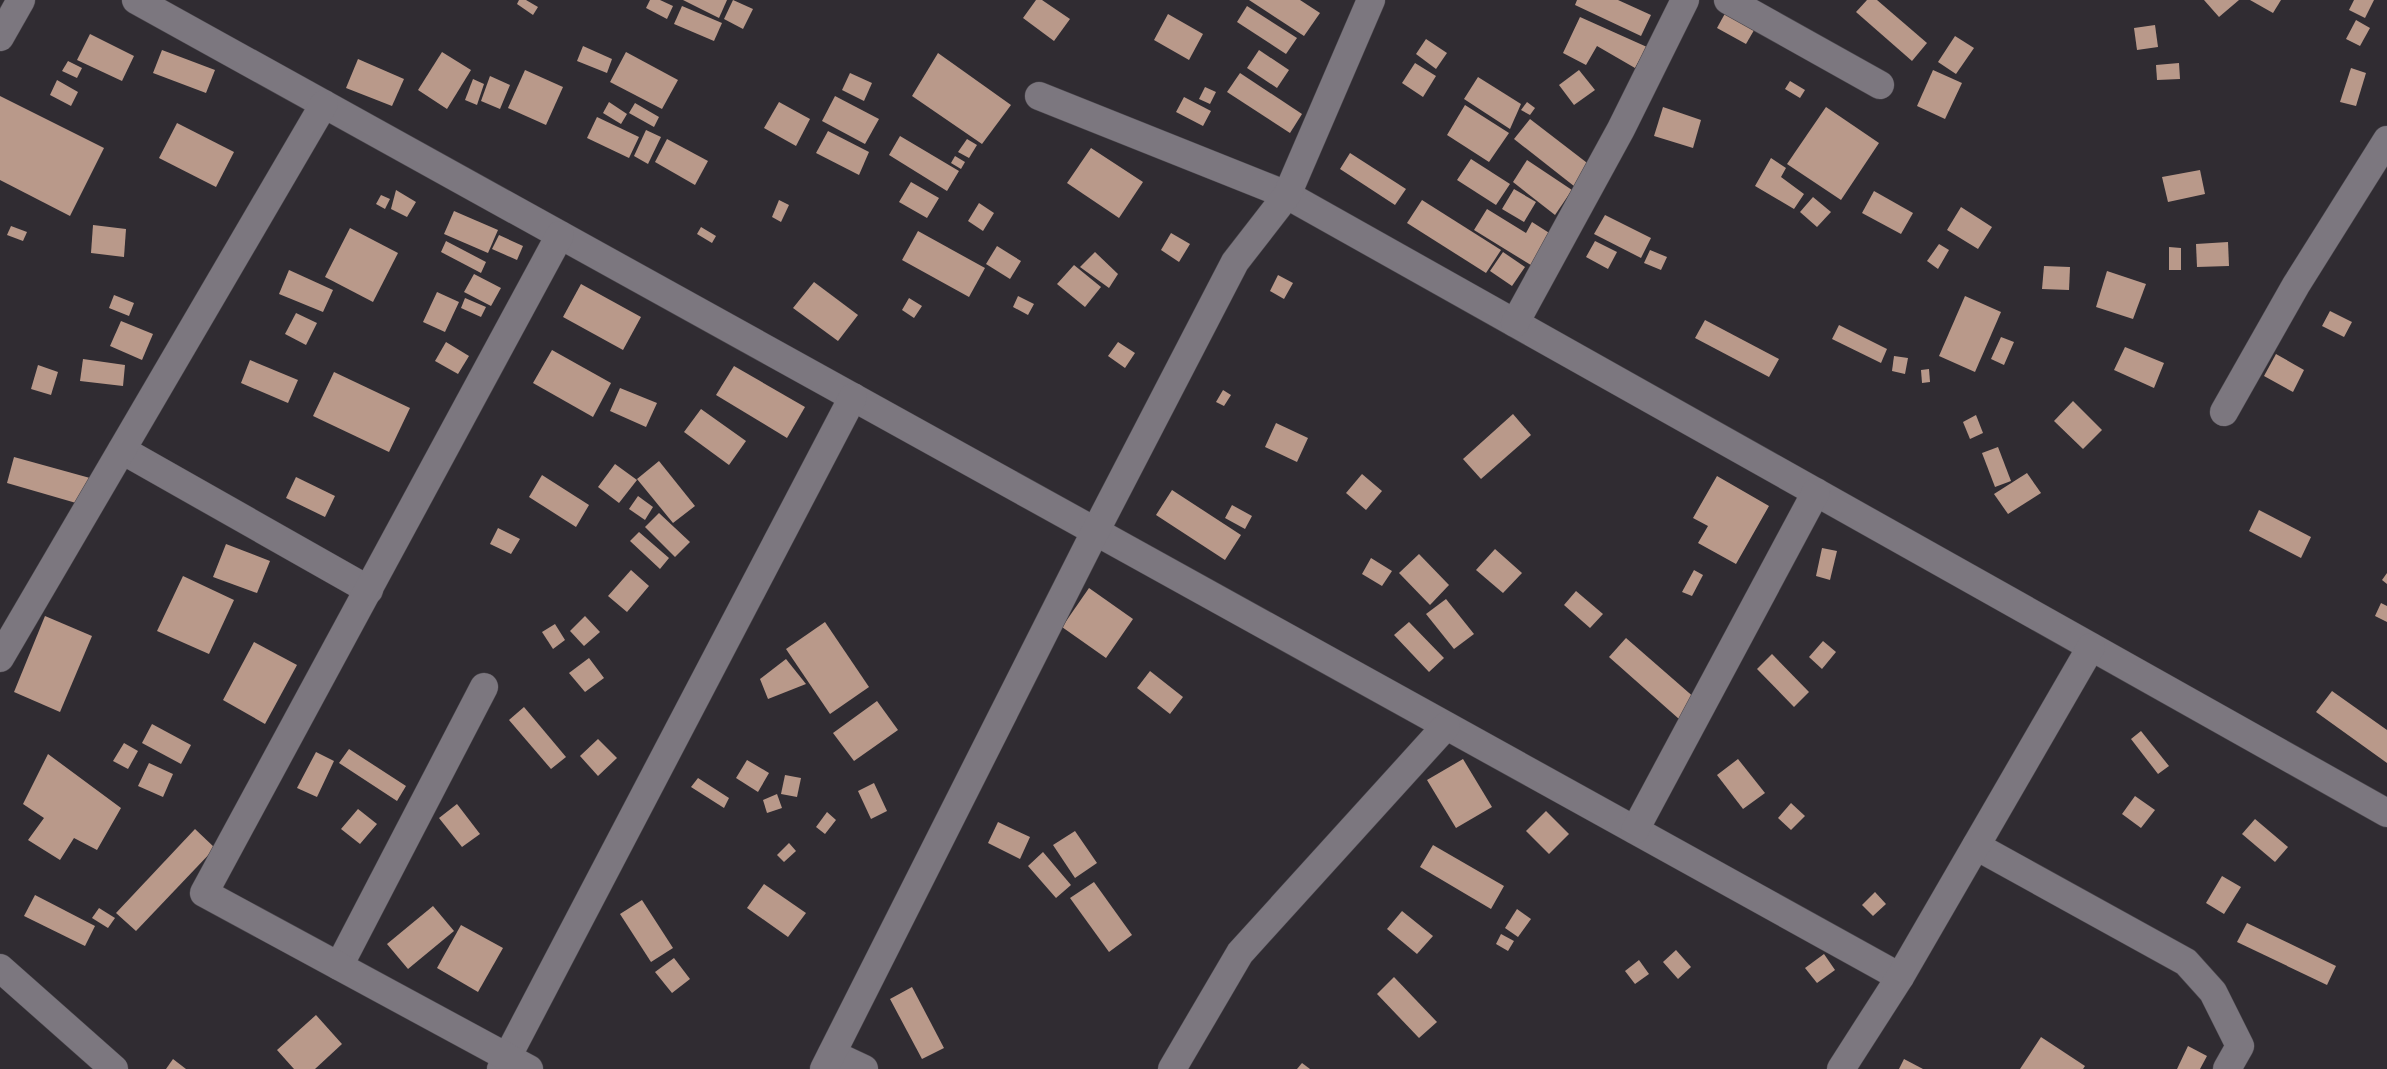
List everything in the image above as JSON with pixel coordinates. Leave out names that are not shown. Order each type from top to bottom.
[{"type":"street","points":[[0,37],[21,0]]},
{"type":"street","points":[[136,0],[1900,977]]},
{"type":"street","points":[[864,1069],[828,1062],[1095,532],[1235,262],[1286,195],[1371,0]]},
{"type":"street","points":[[1515,323],[1621,129],[1685,0]]},
{"type":"street","points":[[1728,0],[1880,85]]},
{"type":"street","points":[[1039,96],[1286,195],[2387,813]]},
{"type":"street","points":[[0,658],[324,104]]},
{"type":"street","points":[[2224,412],[2296,285],[2387,140]]},
{"type":"street","points":[[560,235],[204,893],[339,966],[512,1065],[853,397]]},
{"type":"street","points":[[122,450],[369,590]]},
{"type":"street","points":[[1635,830],[1816,492]]},
{"type":"street","points":[[1841,1069],[1900,977],[2091,647]]},
{"type":"street","points":[[339,966],[484,687]]},
{"type":"street","points":[[1172,1069],[1240,953],[1446,726]]},
{"type":"street","points":[[1976,846],[2186,962],[2213,992],[2240,1046],[2227,1069]]},
{"type":"street","points":[[0,968],[109,1067]]},
{"type":"building","points":[[519,0],[526,0],[538,7],[533,15],[517,4]]},
{"type":"building","points":[[650,0],[660,0],[673,6],[667,19],[646,8]]},
{"type":"building","points":[[683,0],[727,0],[719,18]]},
{"type":"building","points":[[733,0],[753,9],[743,29],[724,19]]},
{"type":"building","points":[[1036,0],[1042,0],[1070,19],[1054,41],[1023,18]]},
{"type":"building","points":[[1249,0],[1300,0],[1320,13],[1304,36]]},
{"type":"building","points":[[1577,0],[1618,0],[1651,15],[1641,36],[1575,5]]},
{"type":"building","points":[[1867,0],[1877,0],[1927,43],[1912,61],[1856,12]]},
{"type":"building","points":[[2204,0],[2239,0],[2219,17]]},
{"type":"building","points":[[2250,0],[2281,0],[2273,13]]},
{"type":"building","points":[[2354,0],[2374,0],[2365,18],[2349,10]]},
{"type":"building","points":[[682,6],[722,23],[714,41],[674,24]]},
{"type":"building","points":[[1247,6],[1297,38],[1286,54],[1237,22]]},
{"type":"building","points":[[1728,8],[1757,25],[1746,44],[1717,28]]},
{"type":"building","points":[[1168,14],[1203,34],[1189,60],[1154,40]]},
{"type":"building","points":[[1580,17],[1647,47],[1635,68],[1597,46],[1586,65],[1563,53]]},
{"type":"building","points":[[2356,20],[2370,28],[2360,46],[2346,39]]},
{"type":"building","points":[[2155,25],[2158,47],[2137,50],[2134,28]]},
{"type":"building","points":[[90,34],[134,56],[122,81],[77,60]]},
{"type":"building","points":[[1955,36],[1974,48],[1956,74],[1938,62]]},
{"type":"building","points":[[1426,39],[1447,53],[1436,69],[1416,54]]},
{"type":"building","points":[[583,46],[612,59],[607,73],[577,61]]},
{"type":"building","points":[[162,50],[215,70],[206,93],[153,73]]},
{"type":"building","points":[[1259,50],[1289,70],[1277,88],[1247,68]]},
{"type":"building","points":[[442,52],[471,70],[447,109],[418,90]]},
{"type":"building","points":[[626,52],[678,80],[662,109],[610,82]]},
{"type":"building","points":[[938,53],[1011,105],[982,144],[912,96]]},
{"type":"building","points":[[358,59],[404,79],[392,106],[346,88]]},
{"type":"building","points":[[68,61],[82,68],[77,78],[62,71]]},
{"type":"building","points":[[1415,63],[1436,76],[1423,97],[1402,83]]},
{"type":"building","points":[[2179,63],[2180,79],[2157,80],[2156,65]]},
{"type":"building","points":[[2351,68],[2366,73],[2356,106],[2340,102]]},
{"type":"building","points":[[525,70],[563,87],[546,125],[508,108]]},
{"type":"building","points":[[1579,70],[1595,90],[1574,105],[1559,85]]},
{"type":"building","points":[[1933,70],[1962,83],[1945,119],[1917,106]]},
{"type":"building","points":[[850,73],[872,83],[864,101],[842,90]]},
{"type":"building","points":[[1240,73],[1302,114],[1290,133],[1227,92]]},
{"type":"building","points":[[490,76],[510,85],[500,109],[481,101]]},
{"type":"building","points":[[1478,77],[1521,104],[1510,129],[1464,99]]},
{"type":"building","points":[[473,79],[484,84],[477,105],[465,100]]},
{"type":"building","points":[[57,80],[78,92],[71,106],[50,95]]},
{"type":"building","points":[[1790,81],[1805,90],[1800,98],[1785,89]]},
{"type":"building","points":[[1205,87],[1216,92],[1210,104],[1199,99]]},
{"type":"building","points":[[0,96],[104,148],[70,216],[0,180]]},
{"type":"building","points":[[835,96],[879,119],[865,144],[822,121]]},
{"type":"building","points":[[1184,97],[1211,111],[1203,126],[1176,112]]},
{"type":"building","points":[[609,102],[627,114],[621,124],[603,113]]},
{"type":"building","points":[[779,102],[810,119],[796,146],[764,128]]},
{"type":"building","points":[[1527,102],[1535,108],[1530,115],[1521,110]]},
{"type":"building","points":[[635,103],[659,117],[654,127],[629,113]]},
{"type":"building","points":[[1465,105],[1509,133],[1489,162],[1447,135]]},
{"type":"building","points":[[1663,107],[1701,120],[1693,148],[1654,136]]},
{"type":"building","points":[[1826,107],[1879,143],[1841,200],[1787,164]]},
{"type":"building","points":[[597,117],[639,137],[629,158],[587,138]]},
{"type":"building","points":[[1530,119],[1595,169],[1579,190],[1514,139]]},
{"type":"building","points":[[177,123],[234,152],[216,187],[159,158]]},
{"type":"building","points":[[646,130],[661,137],[648,164],[634,156]]},
{"type":"building","points":[[828,131],[869,152],[859,175],[816,153]]},
{"type":"building","points":[[900,136],[959,171],[947,191],[889,155]]},
{"type":"building","points":[[667,139],[708,161],[695,185],[655,162]]},
{"type":"building","points":[[967,139],[977,145],[969,158],[958,152]]},
{"type":"building","points":[[1091,148],[1143,182],[1119,218],[1067,183]]},
{"type":"building","points":[[1350,153],[1406,189],[1395,205],[1340,169]]},
{"type":"building","points":[[955,156],[965,162],[961,169],[951,163]]},
{"type":"building","points":[[1771,158],[1786,168],[1781,177],[1804,194],[1794,209],[1755,186]]},
{"type":"building","points":[[1471,159],[1510,184],[1496,205],[1457,180]]},
{"type":"building","points":[[1527,160],[1572,190],[1555,215],[1513,182]]},
{"type":"building","points":[[2200,170],[2205,194],[2168,202],[2162,177]]},
{"type":"building","points":[[911,182],[939,198],[927,218],[899,202]]},
{"type":"building","points":[[1514,189],[1536,202],[1524,222],[1502,209]]},
{"type":"building","points":[[396,190],[416,202],[407,217],[391,209]]},
{"type":"building","points":[[1874,191],[1913,213],[1901,234],[1862,213]]},
{"type":"building","points":[[381,195],[390,199],[385,209],[376,204]]},
{"type":"building","points":[[1813,197],[1831,212],[1817,227],[1800,212]]},
{"type":"building","points":[[779,200],[789,205],[781,222],[772,217]]},
{"type":"building","points":[[1422,200],[1501,250],[1486,273],[1407,223]]},
{"type":"building","points":[[979,203],[994,213],[983,231],[968,221]]},
{"type":"building","points":[[1961,207],[1992,227],[1978,249],[1947,230]]},
{"type":"building","points":[[1487,209],[1526,233],[1532,222],[1554,236],[1534,267],[1474,230]]},
{"type":"building","points":[[454,211],[498,230],[488,253],[444,234]]},
{"type":"building","points":[[1605,215],[1651,238],[1641,258],[1594,234]]},
{"type":"building","points":[[93,225],[126,229],[124,257],[91,253]]},
{"type":"building","points":[[11,226],[27,232],[23,241],[7,235]]},
{"type":"building","points":[[701,227],[716,236],[712,243],[697,234]]},
{"type":"building","points":[[350,228],[398,253],[373,302],[325,277]]},
{"type":"building","points":[[918,231],[985,268],[969,297],[902,260]]},
{"type":"building","points":[[1171,233],[1190,244],[1179,262],[1161,250]]},
{"type":"building","points":[[499,235],[523,246],[517,260],[492,249]]},
{"type":"building","points":[[446,241],[486,262],[481,273],[441,252]]},
{"type":"building","points":[[1595,241],[1617,252],[1608,269],[1586,257]]},
{"type":"building","points":[[2228,242],[2229,266],[2197,267],[2196,244]]},
{"type":"building","points":[[1939,244],[1949,250],[1938,269],[1927,261]]},
{"type":"building","points":[[997,246],[1021,261],[1010,279],[986,264]]},
{"type":"building","points":[[2169,247],[2181,248],[2181,270],[2169,270]]},
{"type":"building","points":[[1650,250],[1667,257],[1661,270],[1644,263]]},
{"type":"building","points":[[1095,252],[1118,274],[1109,288],[1080,267]]},
{"type":"building","points":[[1503,252],[1525,267],[1512,286],[1490,271]]},
{"type":"building","points":[[1074,265],[1101,287],[1085,307],[1057,284]]},
{"type":"building","points":[[2044,266],[2070,267],[2069,290],[2042,289]]},
{"type":"building","points":[[289,270],[333,290],[323,312],[279,294]]},
{"type":"building","points":[[2107,271],[2146,284],[2133,319],[2096,307]]},
{"type":"building","points":[[474,274],[501,288],[491,306],[464,292]]},
{"type":"building","points":[[1278,275],[1293,283],[1284,299],[1270,291]]},
{"type":"building","points":[[814,282],[858,315],[838,341],[793,308]]},
{"type":"building","points":[[581,284],[641,317],[623,350],[563,317]]},
{"type":"building","points":[[437,292],[459,302],[445,332],[423,322]]},
{"type":"building","points":[[114,295],[134,303],[129,316],[109,308]]},
{"type":"building","points":[[1018,296],[1034,304],[1028,315],[1013,307]]},
{"type":"building","points":[[1965,296],[2001,312],[1975,372],[1939,356]]},
{"type":"building","points":[[465,298],[486,307],[481,317],[461,308]]},
{"type":"building","points":[[909,298],[922,306],[914,318],[902,310]]},
{"type":"building","points":[[2330,311],[2352,322],[2344,337],[2322,326]]},
{"type":"building","points":[[296,313],[317,323],[306,345],[285,334]]},
{"type":"building","points":[[1705,320],[1779,359],[1769,377],[1695,338]]},
{"type":"building","points":[[121,321],[153,334],[142,360],[110,346]]},
{"type":"building","points":[[1839,325],[1887,349],[1881,363],[1832,339]]},
{"type":"building","points":[[2001,337],[2014,342],[2004,365],[1991,359]]},
{"type":"building","points":[[446,342],[469,356],[458,374],[435,361]]},
{"type":"building","points":[[1118,342],[1135,353],[1125,368],[1108,356]]},
{"type":"building","points":[[2125,347],[2164,363],[2154,388],[2114,370]]},
{"type":"building","points":[[552,350],[611,383],[593,417],[533,383]]},
{"type":"building","points":[[2276,354],[2304,370],[2293,392],[2264,376]]},
{"type":"building","points":[[1894,356],[1908,358],[1905,374],[1892,371]]},
{"type":"building","points":[[83,359],[125,365],[123,386],[80,381]]},
{"type":"building","points":[[250,360],[298,380],[288,403],[241,383]]},
{"type":"building","points":[[38,365],[58,372],[51,395],[31,389]]},
{"type":"building","points":[[734,366],[805,407],[787,438],[716,395]]},
{"type":"building","points":[[1929,369],[1930,382],[1922,383],[1921,370]]},
{"type":"building","points":[[334,372],[410,408],[389,452],[313,416]]},
{"type":"building","points":[[620,388],[657,403],[646,427],[610,411]]},
{"type":"building","points":[[1223,390],[1231,395],[1224,406],[1216,402]]},
{"type":"building","points":[[2073,401],[2102,430],[2083,449],[2054,421]]},
{"type":"building","points":[[701,409],[746,441],[729,465],[684,432]]},
{"type":"building","points":[[1513,414],[1531,435],[1481,479],[1463,459]]},
{"type":"building","points":[[1976,415],[1983,433],[1970,439],[1963,422]]},
{"type":"building","points":[[1276,423],[1308,438],[1297,462],[1265,447]]},
{"type":"building","points":[[1998,447],[2011,481],[1995,487],[1982,453]]},
{"type":"building","points":[[14,457],[90,478],[83,505],[7,483]]},
{"type":"building","points":[[659,461],[695,506],[673,523],[637,479]]},
{"type":"building","points":[[615,464],[637,480],[619,503],[598,487]]},
{"type":"building","points":[[2027,473],[2041,493],[2008,514],[1994,494]]},
{"type":"building","points":[[1362,474],[1382,491],[1366,510],[1346,493]]},
{"type":"building","points":[[542,475],[589,505],[576,527],[529,497]]},
{"type":"building","points":[[1717,476],[1769,506],[1736,564],[1698,543],[1708,526],[1693,518]]},
{"type":"building","points":[[296,477],[335,496],[325,517],[286,498]]},
{"type":"building","points":[[1172,490],[1241,535],[1225,560],[1156,515]]},
{"type":"building","points":[[638,496],[653,507],[645,520],[629,509]]},
{"type":"building","points":[[1232,505],[1252,516],[1245,529],[1225,518]]},
{"type":"building","points":[[2259,510],[2311,537],[2301,558],[2249,531]]},
{"type":"building","points":[[659,513],[690,542],[675,557],[645,527]]},
{"type":"building","points":[[498,528],[520,539],[511,554],[490,544]]},
{"type":"building","points":[[639,532],[669,558],[660,569],[630,541]]},
{"type":"building","points":[[226,544],[270,561],[257,593],[213,577]]},
{"type":"building","points":[[1822,548],[1837,551],[1830,580],[1816,576]]},
{"type":"building","points":[[1495,549],[1522,573],[1503,593],[1476,570]]},
{"type":"building","points":[[1419,554],[1449,585],[1430,605],[1399,573]]},
{"type":"building","points":[[1371,558],[1392,571],[1382,586],[1362,574]]},
{"type":"building","points":[[631,570],[649,586],[627,612],[608,596]]},
{"type":"building","points":[[1694,570],[1703,575],[1692,596],[1682,592]]},
{"type":"building","points":[[2387,573],[2387,584],[2382,580]]},
{"type":"building","points":[[183,576],[234,600],[209,654],[157,631]]},
{"type":"building","points":[[1089,588],[1133,619],[1106,658],[1062,627]]},
{"type":"building","points":[[1576,591],[1603,614],[1590,628],[1564,605]]},
{"type":"building","points":[[1446,599],[1474,634],[1454,649],[1426,614]]},
{"type":"building","points":[[2381,603],[2387,606],[2387,622],[2375,616]]},
{"type":"building","points":[[45,616],[92,636],[60,712],[14,692]]},
{"type":"building","points":[[585,616],[600,632],[584,646],[570,631]]},
{"type":"building","points":[[825,622],[869,687],[830,714],[786,649]]},
{"type":"building","points":[[1409,622],[1444,658],[1429,672],[1394,635]]},
{"type":"building","points":[[555,624],[565,640],[553,649],[542,632]]},
{"type":"building","points":[[1626,638],[1696,699],[1679,719],[1609,657]]},
{"type":"building","points":[[1823,641],[1836,652],[1822,669],[1809,657]]},
{"type":"building","points":[[254,642],[297,665],[265,724],[223,700]]},
{"type":"building","points":[[1772,654],[1809,692],[1794,707],[1757,669]]},
{"type":"building","points":[[589,658],[604,678],[585,692],[569,673]]},
{"type":"building","points":[[786,659],[806,684],[768,699],[760,679]]},
{"type":"building","points":[[1150,671],[1183,697],[1170,714],[1137,688]]},
{"type":"building","points":[[2332,691],[2387,730],[2387,763],[2316,712]]},
{"type":"building","points":[[877,701],[898,730],[854,761],[833,733]]},
{"type":"building","points":[[524,707],[566,757],[551,769],[509,720]]},
{"type":"building","points":[[152,724],[191,745],[181,764],[142,743]]},
{"type":"building","points":[[2141,731],[2169,766],[2158,774],[2131,739]]},
{"type":"building","points":[[598,739],[617,758],[598,776],[580,756]]},
{"type":"building","points":[[124,743],[138,751],[128,769],[113,761]]},
{"type":"building","points":[[349,749],[406,786],[397,801],[339,763]]},
{"type":"building","points":[[316,752],[334,761],[317,797],[297,788]]},
{"type":"building","points":[[48,754],[121,808],[97,850],[74,838],[60,860],[28,840],[44,818],[23,804]]},
{"type":"building","points":[[1463,759],[1492,807],[1456,828],[1427,780]]},
{"type":"building","points":[[1738,759],[1765,793],[1743,809],[1717,775]]},
{"type":"building","points":[[747,760],[769,773],[758,792],[736,778]]},
{"type":"building","points":[[149,763],[173,774],[163,797],[138,786]]},
{"type":"building","points":[[785,775],[801,778],[797,797],[781,794]]},
{"type":"building","points":[[698,778],[729,798],[724,808],[691,787]]},
{"type":"building","points":[[874,783],[887,811],[871,819],[858,791]]},
{"type":"building","points":[[777,794],[782,808],[767,813],[763,800]]},
{"type":"building","points":[[2135,796],[2155,810],[2141,828],[2122,814]]},
{"type":"building","points":[[1791,803],[1805,816],[1791,830],[1778,818]]},
{"type":"building","points":[[457,804],[480,834],[462,847],[439,818]]},
{"type":"building","points":[[358,809],[377,824],[360,844],[341,829]]},
{"type":"building","points":[[1546,811],[1569,834],[1549,854],[1526,831]]},
{"type":"building","points":[[827,812],[836,820],[825,834],[816,827]]},
{"type":"building","points":[[2255,819],[2288,847],[2275,862],[2242,834]]},
{"type":"building","points":[[998,822],[1030,837],[1020,859],[988,843]]},
{"type":"building","points":[[195,829],[215,848],[136,931],[116,913]]},
{"type":"building","points":[[1075,831],[1097,863],[1075,878],[1053,845]]},
{"type":"building","points":[[789,843],[796,851],[784,862],[777,855]]},
{"type":"building","points":[[1433,845],[1504,886],[1491,909],[1420,867]]},
{"type":"building","points":[[1043,852],[1071,885],[1056,898],[1028,866]]},
{"type":"building","points":[[2222,876],[2241,887],[2224,914],[2206,903]]},
{"type":"building","points":[[1094,882],[1132,935],[1109,952],[1070,898]]},
{"type":"building","points":[[764,884],[806,913],[788,937],[747,908]]},
{"type":"building","points":[[1875,892],[1886,904],[1873,916],[1862,905]]},
{"type":"building","points":[[35,895],[95,926],[85,946],[24,916]]},
{"type":"building","points":[[642,900],[673,948],[651,962],[620,914]]},
{"type":"building","points":[[433,906],[454,931],[408,969],[387,944]]},
{"type":"building","points":[[99,908],[115,918],[108,928],[92,918]]},
{"type":"building","points":[[1517,909],[1531,919],[1518,937],[1505,928]]},
{"type":"building","points":[[1402,911],[1433,936],[1417,954],[1387,929]]},
{"type":"building","points":[[2247,923],[2336,966],[2327,985],[2237,942]]},
{"type":"building","points":[[461,925],[503,948],[478,992],[437,968]]},
{"type":"building","points":[[1501,934],[1514,941],[1508,951],[1496,944]]},
{"type":"building","points":[[1676,950],[1691,967],[1678,979],[1663,962]]},
{"type":"building","points":[[1824,954],[1835,970],[1817,983],[1805,968]]},
{"type":"building","points":[[674,958],[690,979],[672,993],[655,972]]},
{"type":"building","points":[[1639,960],[1649,974],[1635,984],[1625,971]]},
{"type":"building","points":[[1394,977],[1437,1022],[1419,1038],[1377,994]]},
{"type":"building","points":[[912,987],[944,1048],[922,1059],[890,999]]},
{"type":"building","points":[[316,1015],[342,1044],[315,1069],[294,1069],[277,1050]]},
{"type":"building","points":[[2041,1037],[2085,1066],[2083,1069],[2020,1069]]},
{"type":"building","points":[[2188,1046],[2207,1056],[2200,1069],[2177,1069]]},
{"type":"building","points":[[173,1059],[186,1069],[166,1069]]},
{"type":"building","points":[[1904,1059],[1923,1069],[1899,1069]]},
{"type":"building","points":[[1302,1063],[1310,1069],[1297,1069]]}]
